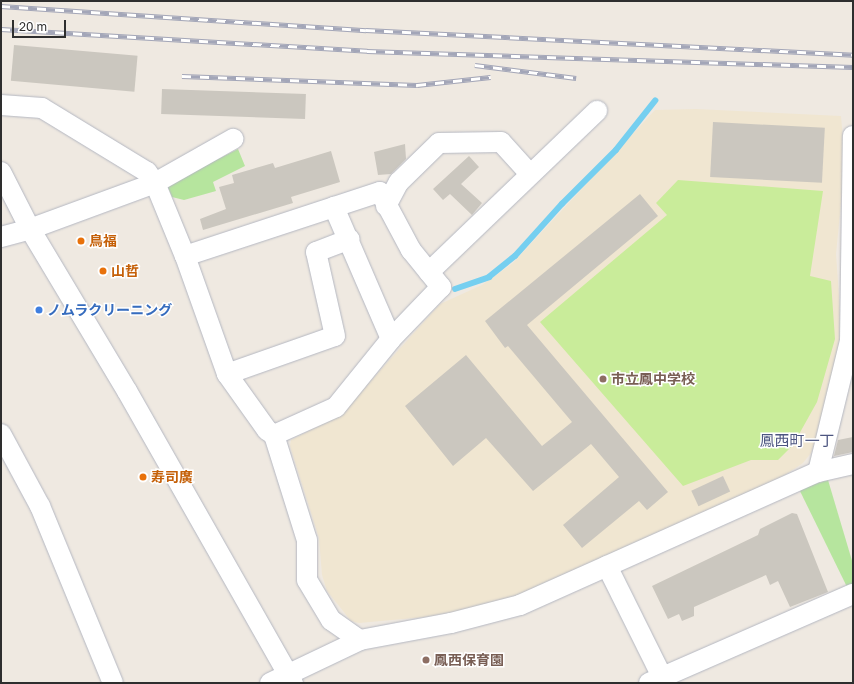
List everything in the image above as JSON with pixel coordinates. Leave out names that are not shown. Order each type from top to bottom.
[{"type":"street","points":[[1,105],[42,108],[147,172],[155,183],[185,256],[227,374],[267,430],[274,435],[307,540],[307,580],[331,620],[360,640]]},
{"type":"street","points":[[429,272],[530,174],[597,112]]},
{"type":"street","points":[[818,472],[850,341],[853,136]]},
{"type":"street","points":[[1,237],[30,229],[155,183],[233,139]]},
{"type":"street","points":[[386,206],[399,182],[439,143],[501,142],[530,174]]},
{"type":"street","points":[[1,172],[30,229],[292,678]]},
{"type":"street","points":[[185,256],[380,192],[386,206],[411,250],[441,287],[391,339],[336,407],[274,435]]},
{"type":"street","points":[[334,207],[350,239],[391,339]]},
{"type":"street","points":[[227,374],[335,336],[316,252],[350,239]]},
{"type":"street","points":[[1,434],[40,506],[113,683]]},
{"type":"street","points":[[270,683],[292,678],[360,640],[451,623],[520,605],[818,472],[853,464]]},
{"type":"street","points":[[607,566],[658,681],[853,594]]},
{"type":"shaded area","name":"市立鳳中学校","points":[[696,109],[841,116],[845,163],[836,254],[842,339],[828,407],[811,453],[803,463],[782,477],[519,597],[447,615],[359,623],[351,621],[327,591],[322,575],[319,538],[290,446],[291,440],[341,414],[440,304],[482,285],[513,263],[655,110]]},
{"type":"green space","points":[[238,149],[245,166],[213,182],[216,191],[184,200],[172,197],[167,185]]},
{"type":"green space","points":[[678,180],[823,191],[810,276],[831,281],[835,339],[817,402],[793,445],[778,460],[751,460],[683,486],[540,322],[667,215],[656,203]]},
{"type":"green space","points":[[828,480],[853,564],[853,587],[848,589],[799,489]]},
{"type":"building","points":[[14,45],[138,56],[134,92],[11,81]]},
{"type":"building","points":[[162,89],[306,94],[305,119],[161,114]]},
{"type":"building","points":[[713,122],[825,128],[822,183],[710,177]]},
{"type":"building","points":[[405,144],[406,159],[391,174],[378,175],[374,152]]},
{"type":"building","points":[[331,151],[340,182],[291,197],[293,203],[203,230],[200,219],[226,209],[219,187],[234,183],[232,175],[273,163],[275,168]]},
{"type":"building","points":[[469,156],[479,167],[461,184],[482,203],[472,215],[450,194],[443,200],[433,189]]},
{"type":"building","points":[[640,194],[658,216],[527,325],[668,492],[647,510],[639,501],[582,548],[563,525],[619,477],[591,444],[533,491],[486,438],[453,466],[405,406],[466,355],[542,446],[572,422],[508,346],[505,348],[485,321]]},
{"type":"building","points":[[853,437],[853,452],[834,456],[838,440]]},
{"type":"building","points":[[723,476],[730,491],[698,506],[691,491]]},
{"type":"building","points":[[792,513],[797,514],[828,592],[790,607],[778,581],[770,585],[766,575],[694,607],[694,616],[682,621],[679,614],[668,619],[652,586],[758,535],[760,529]]},
{"type":"waterway","points":[[455,289],[489,277],[515,256],[562,204],[616,150],[655,101]]},
{"type":"railway","points":[[1,6],[366,30],[853,55]]},
{"type":"railway","points":[[1,29],[367,51],[853,67]]},
{"type":"railway","points":[[475,65],[576,78]]},
{"type":"railway","points":[[182,76],[417,85],[491,77]]},
{"type":"place","name":"鳥福","points":[[81,241]]},
{"type":"place","name":"山哲","points":[[103,271]]},
{"type":"place","name":"ノムラクリーニング","points":[[39,310]]},
{"type":"place","name":"市立鳳中学校","points":[[603,379]]},
{"type":"place","name":"寿司廣","points":[[143,477]]},
{"type":"place","name":"鳳西保育園","points":[[426,660]]},
{"type":"district","name":"鳳西町一丁","points":[[797,441]]}]
